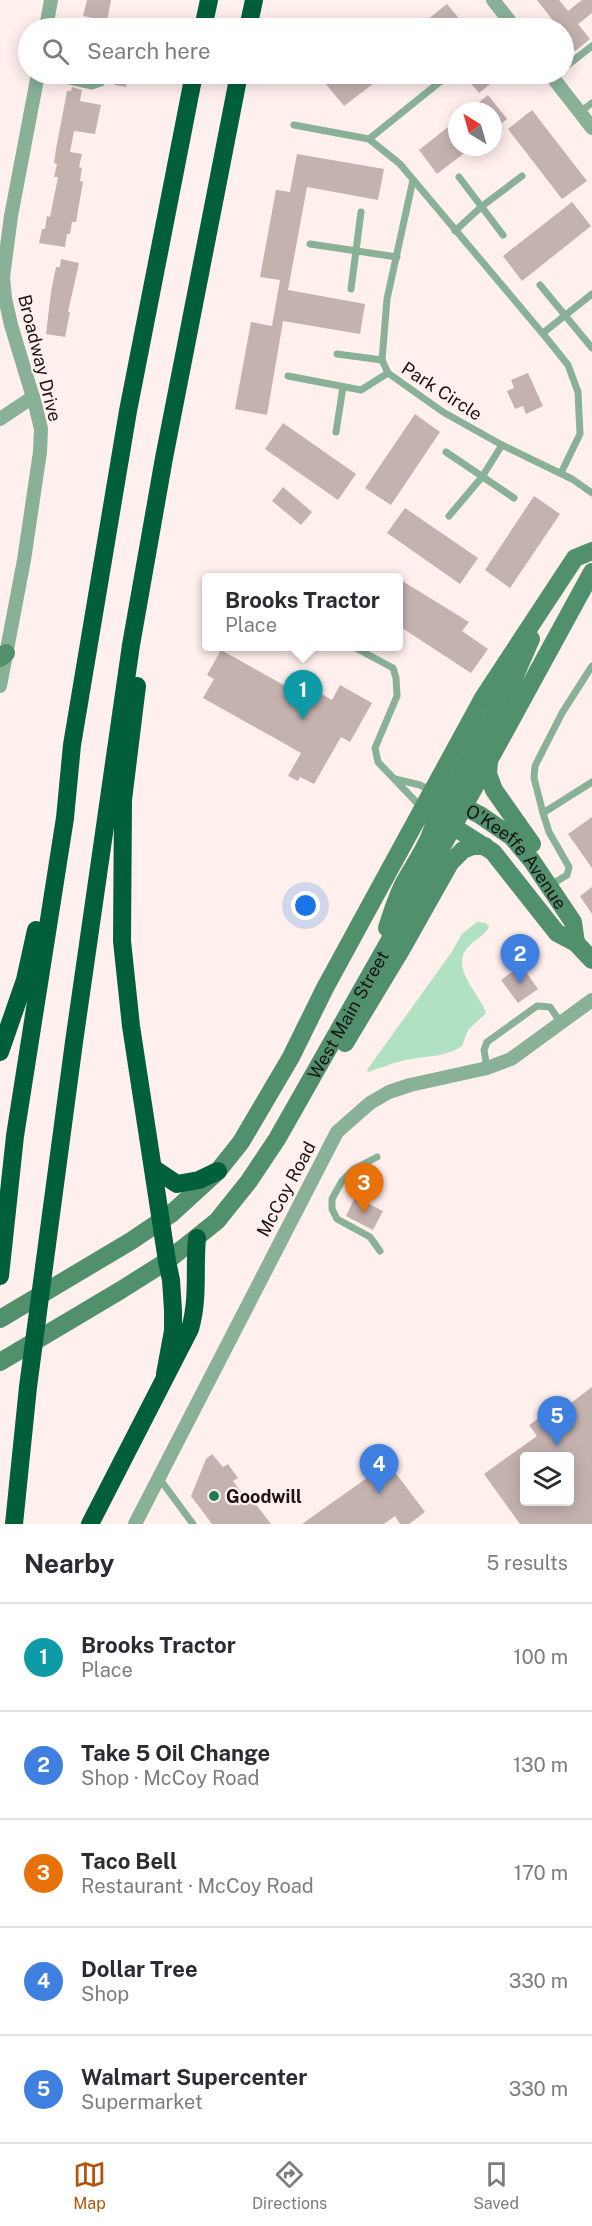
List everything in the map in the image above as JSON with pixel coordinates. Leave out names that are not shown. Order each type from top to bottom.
[{"type":"highway","points":[[205,18],[209,0]]},
{"type":"highway","points":[[250,18],[254,0]]},
{"type":"highway","points":[[0,1276],[15,1136],[65,818],[72,745],[128,411],[192,84]]},
{"type":"highway","points":[[14,1524],[28,1388],[47,1243],[123,700],[155,509],[237,84]]},
{"type":"highway","points":[[155,509],[123,800],[121,857],[122,941],[131,1026],[171,1280],[173,1331],[165,1374]]},
{"type":"highway","points":[[0,1052],[25,980],[44,892],[65,818]]},
{"type":"highway","points":[[153,1168],[177,1184],[199,1180],[218,1171]]},
{"type":"highway","points":[[90,1524],[165,1374],[183,1345],[195,1312],[197,1238]]},
{"type":"main road","name":"West Main Street","points":[[0,1362],[167,1261],[217,1221],[249,1181],[278,1139],[453,825],[448,799],[483,698],[575,558],[592,551]]},
{"type":"main road","name":"West Main Street","points":[[0,1319],[161,1221],[218,1171],[258,1116],[430,812],[448,799],[489,760],[592,573]]},
{"type":"main road","points":[[301,1097],[324,1077],[401,950],[450,863],[463,850],[473,846],[489,849],[514,861],[538,888],[549,886],[546,865],[494,790],[488,774],[489,760]]},
{"type":"main road","name":"O'Keeffe Avenue","points":[[448,799],[496,825],[512,837],[573,922],[576,943]]},
{"type":"main road","points":[[379,958],[401,889],[428,840],[430,812]]},
{"type":"main road","name":"O'Keeffe Avenue","points":[[430,812],[489,849],[556,933],[576,943],[592,960]]},
{"type":"street","points":[[48,18],[51,0]]},
{"type":"street","points":[[493,0],[507,18]]},
{"type":"street","name":"Broadway Drive","points":[[0,686],[3,655],[33,503],[40,452],[41,429],[11,326],[3,277],[11,216],[36,84]]},
{"type":"street","points":[[563,84],[592,128]]},
{"type":"street","points":[[0,419],[33,397]]},
{"type":"street","name":"McCoy Road","points":[[135,1524],[337,1132],[370,1103],[389,1092],[410,1085],[487,1068],[511,1059],[592,1000]]},
{"type":"lane","points":[[574,60],[592,46]]},
{"type":"lane","points":[[83,84],[92,86],[98,84]]},
{"type":"lane","points":[[369,139],[437,84]]},
{"type":"lane","points":[[580,112],[592,103]]},
{"type":"lane","points":[[294,125],[369,139],[400,164],[543,333],[568,366],[579,392],[580,434],[561,473]]},
{"type":"lane","points":[[455,231],[522,176]]},
{"type":"lane","points":[[459,177],[504,235]]},
{"type":"lane","name":"Park Circle","points":[[413,180],[387,299],[382,360],[388,373],[443,412],[502,445],[561,473],[592,493]]},
{"type":"lane","points":[[351,289],[361,212]]},
{"type":"lane","points":[[310,244],[397,257]]},
{"type":"lane","points":[[540,285],[592,348]]},
{"type":"lane","points":[[543,333],[592,294]]},
{"type":"lane","points":[[337,354],[382,360]]},
{"type":"lane","points":[[288,376],[361,390],[388,373]]},
{"type":"lane","points":[[336,432],[343,387]]},
{"type":"lane","points":[[449,516],[482,477],[502,445]]},
{"type":"lane","points":[[446,453],[514,498]]},
{"type":"lane","points":[[361,651],[393,668],[396,678],[397,696],[375,748],[378,762],[430,812]]},
{"type":"lane","points":[[549,886],[567,875],[569,867],[549,832],[534,778],[535,766],[562,713],[592,666]]},
{"type":"lane","points":[[394,779],[420,785],[448,799]]},
{"type":"lane","points":[[543,813],[592,782]]},
{"type":"lane","points":[[487,1068],[484,1050],[487,1042],[537,1006],[550,1007],[561,1023]]},
{"type":"lane","points":[[377,1157],[354,1169],[342,1181],[332,1199],[332,1209],[337,1220],[370,1237],[380,1251]]},
{"type":"lane","points":[[159,1478],[193,1524]]},
{"type":"shaded area","points":[[477,922],[486,923],[489,927],[465,951],[462,967],[486,1013],[468,1030],[462,1046],[456,1050],[401,1061],[368,1072],[367,1070],[451,953],[462,934]]},
{"type":"building","points":[[87,0],[111,0],[108,18],[83,16]]},
{"type":"building","points":[[537,0],[559,0],[568,11],[582,0],[592,0],[592,13],[578,24],[590,39],[575,51],[574,18],[551,18]]},
{"type":"building","points":[[447,4],[459,18],[430,18]]},
{"type":"building","points":[[114,84],[127,84],[126,87]]},
{"type":"building","points":[[326,84],[373,84],[344,106]]},
{"type":"building","points":[[471,84],[490,84],[479,93]]},
{"type":"building","points":[[72,87],[82,90],[80,101],[101,105],[95,134],[74,131],[70,152],[82,154],[79,167],[82,168],[80,181],[83,182],[76,222],[72,222],[65,247],[39,243],[47,216],[50,217],[58,177],[54,177],[57,164],[54,163],[56,149],[67,91],[71,91]]},
{"type":"building","points":[[488,95],[494,102],[479,102]]},
{"type":"building","points":[[532,110],[587,181],[562,199],[508,129]]},
{"type":"building","points":[[502,113],[507,119],[502,123]]},
{"type":"building","points":[[448,127],[448,156],[460,156],[437,174],[419,150]]},
{"type":"building","points":[[297,154],[384,169],[378,200],[307,187],[288,290],[365,304],[360,334],[283,321],[267,415],[235,409],[251,322],[272,326],[280,280],[260,277],[276,190],[290,192]]},
{"type":"building","points":[[572,202],[591,226],[522,281],[503,256]]},
{"type":"building","points":[[61,259],[79,263],[65,337],[46,334],[56,267],[60,267]]},
{"type":"building","points":[[528,373],[543,406],[526,414],[523,406],[515,409],[507,391],[514,388],[511,380]]},
{"type":"building","points":[[415,414],[440,432],[391,505],[365,488]]},
{"type":"building","points":[[283,423],[356,474],[338,500],[265,449]]},
{"type":"building","points":[[283,487],[312,512],[301,525],[272,501]]},
{"type":"building","points":[[534,496],[560,514],[510,588],[485,570]]},
{"type":"building","points":[[405,508],[478,558],[460,584],[387,533]]},
{"type":"building","points":[[403,581],[469,622],[462,631],[488,649],[471,673],[403,629]]},
{"type":"building","points":[[220,651],[223,651],[307,698],[313,689],[332,700],[340,685],[372,703],[350,742],[341,737],[314,784],[300,777],[298,781],[288,776],[301,753],[203,698],[214,679],[207,675]]},
{"type":"building","points":[[592,817],[592,868],[568,834]]},
{"type":"building","points":[[592,887],[592,914],[580,896]]},
{"type":"building","points":[[521,965],[538,989],[518,1003],[501,980]]},
{"type":"building","points":[[355,1197],[383,1211],[373,1230],[346,1216]]},
{"type":"building","points":[[592,1387],[592,1524],[520,1524],[484,1474],[537,1436],[529,1425],[567,1398],[571,1403]]},
{"type":"building","points":[[212,1454],[223,1467],[228,1464],[238,1478],[233,1481],[244,1496],[248,1494],[271,1524],[212,1524],[191,1496],[206,1459]]},
{"type":"building","points":[[388,1463],[425,1512],[409,1524],[400,1524],[395,1516],[384,1524],[302,1524]]},
{"type":"place","name":"Brooks Tractor","points":[[303,720]]},
{"type":"place","name":"Take 5 Oil Change","points":[[520,984]]},
{"type":"place","name":"Taco Bell","points":[[364,1213]]},
{"type":"place","name":"Walmart Supercenter","points":[[557,1446]]},
{"type":"place","name":"Dollar Tree","points":[[379,1494]]},
{"type":"place","name":"Goodwill","points":[[214,1496]]}]
